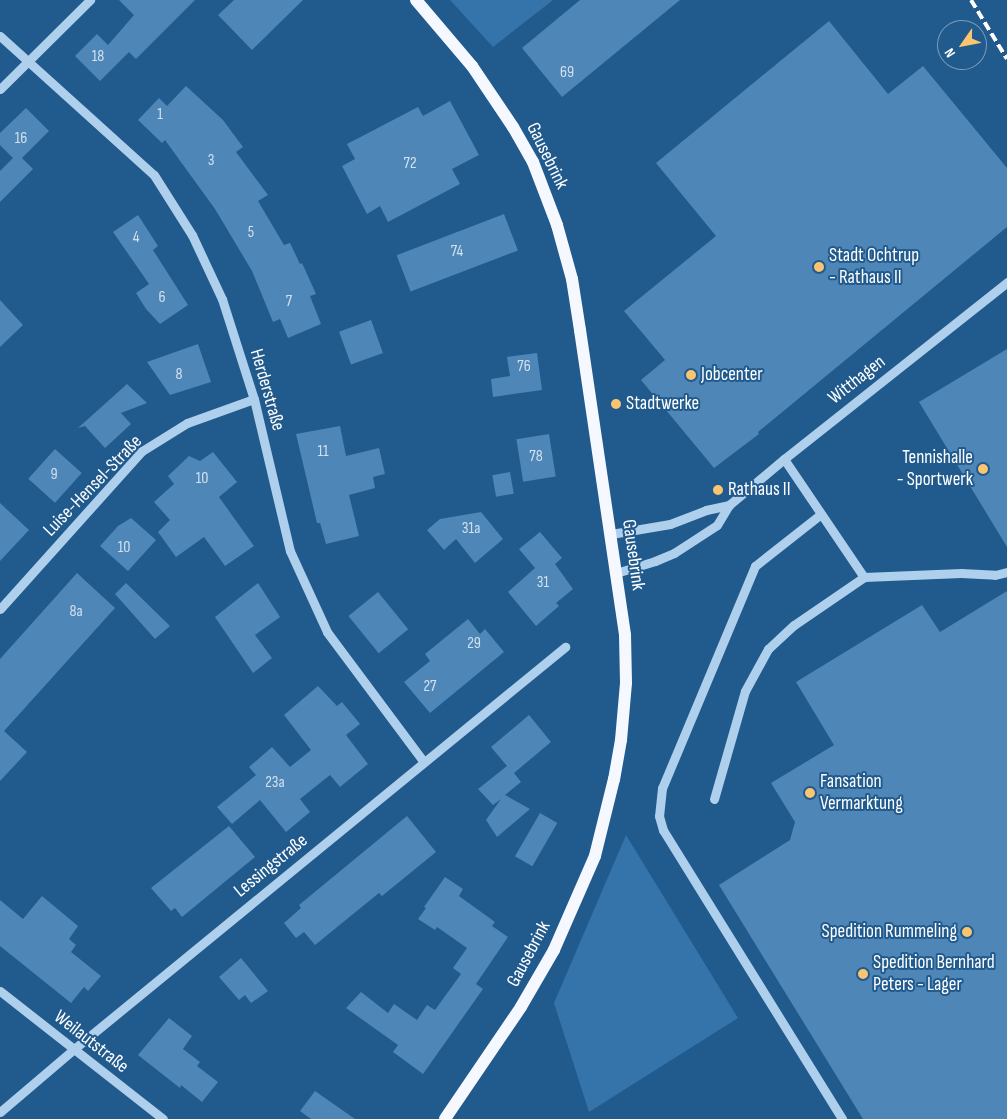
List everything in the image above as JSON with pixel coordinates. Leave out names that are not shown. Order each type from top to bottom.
[{"type":"main road","name":"Gausebrink","points":[[416,0],[456,47],[495,98],[524,144],[547,195],[572,278],[625,635],[626,683],[621,740],[614,779],[595,856],[554,950],[521,1007],[445,1119]]},
{"type":"street","points":[[0,89],[90,0]]},
{"type":"street","name":"Herderstraße","points":[[0,36],[154,175],[192,235],[222,299],[254,399],[290,551],[327,632],[424,762]]},
{"type":"street","name":"Witthagen","points":[[616,573],[655,561],[682,548],[717,525],[729,505],[1007,282]]},
{"type":"street","name":"Luise-Hensel-Straße","points":[[0,609],[142,451],[187,423],[254,399]]},
{"type":"street","points":[[784,459],[864,577]]},
{"type":"street","name":"Witthagen","points":[[611,534],[670,524],[706,510],[729,505]]},
{"type":"street","points":[[821,514],[755,566],[662,788],[659,816],[663,830],[842,1119]]},
{"type":"street","points":[[714,799],[745,691],[768,649],[794,625],[864,577],[961,573],[995,575],[1007,572]]},
{"type":"street","name":"Lessingstraße","points":[[0,1112],[74,1049],[565,647]]},
{"type":"street","name":"Weilautstraße","points":[[0,991],[163,1119]]},
{"type":"shaded area","points":[[450,0],[553,0],[493,47]]},
{"type":"shaded area","points":[[626,835],[738,1018],[589,1112],[554,1003]]},
{"type":"building","points":[[119,0],[195,0],[136,59],[129,52],[100,81],[75,56],[97,34],[108,45],[134,15]]},
{"type":"building","points":[[234,0],[303,0],[252,50],[218,15]]},
{"type":"building","points":[[580,0],[680,0],[562,97],[522,48]]},
{"type":"building","name":"Stadt Ochtrup - Rathaus II","points":[[829,21],[888,94],[923,66],[1007,168],[1007,227],[758,432],[759,434],[714,468],[641,380],[665,360],[624,311],[716,236],[656,163]]},
{"type":"building","points":[[186,86],[223,120],[243,147],[236,152],[268,195],[258,201],[284,245],[290,243],[300,264],[302,263],[316,294],[310,296],[321,324],[288,338],[280,319],[273,322],[252,271],[215,209],[165,140],[162,143],[138,120],[159,98],[167,106]]},
{"type":"building","points":[[450,101],[479,155],[452,169],[460,184],[388,222],[380,206],[367,214],[342,166],[355,159],[347,144],[418,107],[423,116]]},
{"type":"building","points":[[26,108],[49,131],[22,158],[33,169],[0,202],[0,171],[13,158],[0,145],[0,133]]},
{"type":"building","points":[[504,214],[518,250],[411,292],[397,255]]},
{"type":"building","points":[[138,215],[158,246],[153,250],[188,305],[160,324],[146,309],[136,293],[149,284],[113,232]]},
{"type":"building","points":[[0,300],[23,325],[0,347]]},
{"type":"building","points":[[371,320],[383,353],[351,365],[339,332]]},
{"type":"building","points":[[198,344],[211,382],[170,395],[147,362]]},
{"type":"building","name":"Tennishalle - Sportwerk","points":[[1007,349],[1007,547],[919,402]]},
{"type":"building","points":[[537,353],[542,390],[493,397],[491,379],[510,376],[507,357]]},
{"type":"building","points":[[127,384],[147,403],[121,413],[131,424],[105,448],[85,426],[78,428]]},
{"type":"building","points":[[340,426],[346,456],[379,448],[385,474],[373,477],[375,488],[349,495],[359,536],[326,544],[320,523],[317,523],[296,434]]},
{"type":"building","points":[[549,434],[556,476],[523,482],[516,439]]},
{"type":"building","points":[[55,449],[82,473],[55,503],[28,479]]},
{"type":"building","points":[[213,452],[237,482],[219,497],[254,546],[225,566],[204,537],[176,557],[158,532],[170,520],[154,502],[174,484],[168,476],[189,456],[200,461]]},
{"type":"building","points":[[510,472],[514,494],[496,497],[492,475]]},
{"type":"building","points":[[0,503],[29,530],[0,561]]},
{"type":"building","points":[[481,512],[503,539],[475,563],[456,539],[444,550],[427,530],[440,519]]},
{"type":"building","points":[[131,518],[156,540],[128,571],[100,546],[118,526]]},
{"type":"building","points":[[540,532],[562,558],[555,564],[573,589],[556,603],[559,606],[536,626],[508,592],[535,568],[519,549]]},
{"type":"building","points":[[77,573],[115,608],[4,731],[27,752],[0,781],[0,659]]},
{"type":"building","points":[[126,583],[170,626],[155,639],[115,594]]},
{"type":"building","points":[[258,583],[280,617],[255,635],[272,658],[253,673],[215,617]]},
{"type":"building","points":[[1007,591],[1007,1119],[863,1119],[719,885],[790,840],[795,822],[771,783],[834,745],[796,682],[922,605],[940,632]]},
{"type":"building","points":[[378,592],[408,629],[379,653],[348,616]]},
{"type":"building","points":[[468,619],[480,634],[485,629],[504,652],[430,713],[404,682],[430,661],[425,654]]},
{"type":"building","points":[[318,686],[337,706],[342,702],[360,724],[346,735],[368,764],[340,787],[330,775],[300,799],[310,812],[286,832],[260,800],[232,824],[217,807],[256,775],[249,767],[272,747],[290,767],[311,750],[284,715]]},
{"type":"building","points":[[529,715],[551,742],[514,773],[521,782],[505,795],[530,809],[497,837],[486,820],[501,799],[493,805],[478,789],[507,766],[491,747]]},
{"type":"building","points":[[540,813],[557,823],[532,866],[515,856]]},
{"type":"building","points":[[407,816],[436,852],[382,896],[379,893],[315,945],[304,932],[296,938],[284,923],[301,908],[299,905]]},
{"type":"building","points":[[229,826],[255,857],[182,917],[175,908],[171,911],[151,888]]},
{"type":"building","points":[[445,877],[463,889],[459,896],[495,922],[492,926],[508,937],[476,984],[483,989],[423,1074],[393,1052],[398,1045],[346,1008],[361,992],[388,1013],[394,1004],[417,1020],[427,1005],[435,1010],[461,974],[453,968],[467,948],[437,927],[435,930],[418,919]]},
{"type":"building","points":[[42,896],[78,926],[69,939],[76,945],[71,952],[101,976],[88,991],[84,987],[71,1003],[0,946],[0,900],[23,919]]},
{"type":"building","points":[[241,958],[268,991],[251,1003],[245,995],[239,1000],[219,977]]},
{"type":"building","points":[[169,1018],[192,1036],[183,1049],[200,1062],[197,1066],[218,1082],[202,1102],[181,1085],[180,1088],[138,1055]]},
{"type":"building","points":[[315,1091],[355,1119],[311,1119],[300,1111]]},
{"type":"railway","points":[[971,0],[1007,59]]},
{"type":"place","name":"Stadt Ochtrup - Rathaus II","points":[[819,267]]},
{"type":"place","name":"Jobcenter","points":[[691,375]]},
{"type":"place","name":"Stadtwerke","points":[[616,404]]},
{"type":"place","name":"Tennishalle - Sportwerk","points":[[983,469]]},
{"type":"place","name":"Rathaus II","points":[[718,490]]},
{"type":"place","name":"Fansation Vermarktung","points":[[810,793]]},
{"type":"place","name":"Spedition Rummeling","points":[[967,932]]},
{"type":"place","name":"Spedition Bernhard Peters - Lager","points":[[863,974]]}]
